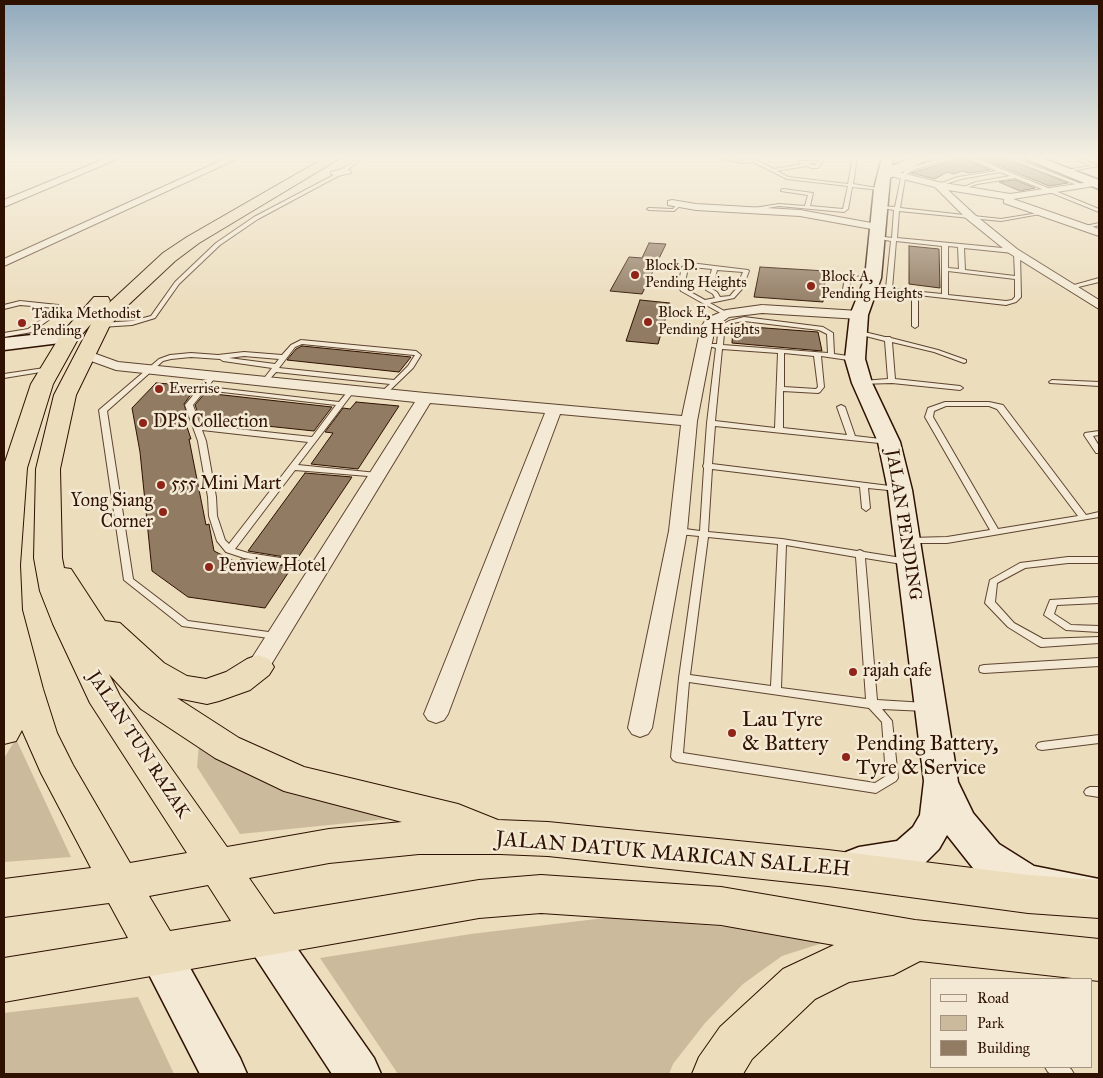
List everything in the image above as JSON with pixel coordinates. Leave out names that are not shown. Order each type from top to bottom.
[{"type":"highway","name":"JALAN TUN RAZAK","points":[[225,207],[175,238],[128,274],[101,300],[62,373],[60,412],[48,469],[48,558],[55,591],[68,624],[107,703],[264,935]]},
{"type":"highway","name":"JALAN TUN RAZAK","points":[[77,346],[100,325],[119,303],[169,257],[247,207]]},
{"type":"highway","name":"JALAN TUN RAZAK","points":[[62,373],[42,384],[9,469],[5,610],[40,733],[59,773],[159,953]]},
{"type":"highway","points":[[48,558],[88,616],[111,656],[153,700],[227,748],[297,780],[458,820],[500,837]]},
{"type":"highway","points":[[88,616],[119,639],[153,671],[179,687],[208,692],[238,681],[258,666]]},
{"type":"highway","points":[[4,731],[12,712],[16,650]]},
{"type":"highway","name":"JALAN DATUK MARICAN SALLEH","points":[[4,898],[120,882],[329,846],[419,837],[548,839],[828,868],[1028,894],[1099,898]]},
{"type":"highway","points":[[8,981],[479,898],[541,894],[721,906],[915,940],[1099,960]]},
{"type":"highway","points":[[716,1074],[736,1043],[799,984],[844,962],[893,954],[915,940]]},
{"type":"street","points":[[4,263],[126,207]]},
{"type":"street","points":[[717,207],[750,210],[779,208],[814,215],[852,207]]},
{"type":"street","name":"JALAN PENDING","points":[[887,207],[878,285],[858,324],[855,359],[862,383],[889,442],[900,490],[941,781]]},
{"type":"street","points":[[961,207],[1015,252],[1099,305]]},
{"type":"street","points":[[1034,207],[1044,213],[1099,233]]},
{"type":"street","points":[[640,728],[678,531],[689,421],[711,346],[708,327],[722,307],[762,309],[858,324]]},
{"type":"street","points":[[4,344],[77,346],[116,366]]},
{"type":"street","points":[[62,373],[116,366],[213,376],[272,372],[352,390],[383,394],[689,421]]},
{"type":"street","points":[[258,666],[425,398]]},
{"type":"street","points":[[436,714],[554,409]]},
{"type":"street","points":[[828,868],[907,856],[926,838],[938,817],[941,781]]},
{"type":"street","points":[[941,781],[960,824],[986,856],[1026,882],[1099,898]]},
{"type":"street","points":[[264,935],[358,1074]]},
{"type":"street","points":[[159,953],[224,1074]]},
{"type":"lane","points":[[100,325],[132,323],[153,317],[177,283],[218,244],[273,207]]},
{"type":"lane","points":[[649,208],[674,210],[675,207]]},
{"type":"lane","points":[[779,208],[844,211],[846,207]]},
{"type":"lane","points":[[845,296],[847,283],[851,278],[878,285],[945,296],[1006,302],[1014,301],[1018,297],[1015,252],[945,245],[897,207]]},
{"type":"lane","points":[[924,207],[971,217],[1001,220],[1044,213]]},
{"type":"lane","points":[[1084,227],[1099,224]]},
{"type":"lane","points":[[945,245],[945,296]]},
{"type":"lane","points":[[961,247],[962,271]]},
{"type":"lane","points":[[690,265],[746,271],[739,289],[722,307],[687,294],[681,286],[685,267],[690,265]]},
{"type":"lane","points":[[715,267],[709,290],[715,293],[722,307]]},
{"type":"lane","points":[[946,269],[1018,278]]},
{"type":"lane","points":[[1070,287],[1099,280]]},
{"type":"lane","points":[[915,292],[915,326]]},
{"type":"lane","points":[[706,302],[722,307]]},
{"type":"lane","points":[[4,307],[20,303],[58,307],[58,311],[30,331],[4,334]]},
{"type":"lane","points":[[832,355],[830,333],[821,328],[744,319],[724,326],[711,346],[711,423],[704,533],[684,678],[677,757],[876,788],[892,778],[887,721],[872,704],[860,553]]},
{"type":"lane","points":[[858,324],[888,338],[936,350],[964,361]]},
{"type":"lane","points":[[888,338],[892,381]]},
{"type":"lane","points":[[272,372],[293,346],[301,342],[311,341],[416,352],[418,355],[411,367],[383,394]]},
{"type":"lane","points":[[711,346],[832,355],[855,359]]},
{"type":"lane","points":[[779,429],[781,351]]},
{"type":"lane","points":[[276,636],[185,624],[129,580],[103,410],[152,370],[161,360],[170,357],[192,355],[218,357],[244,354],[284,357]]},
{"type":"lane","points":[[780,390],[818,391],[821,387],[816,354]]},
{"type":"lane","points":[[218,357],[272,372],[395,382]]},
{"type":"lane","points":[[4,376],[62,373]]},
{"type":"lane","points":[[213,376],[189,405],[197,427],[211,487],[214,516],[221,541],[229,550],[247,556],[320,567]]},
{"type":"lane","points":[[862,383],[892,381],[960,388]]},
{"type":"lane","points":[[1052,382],[1099,384]]},
{"type":"lane","points":[[202,388],[342,404]]},
{"type":"lane","points":[[229,550],[352,390]]},
{"type":"lane","points":[[995,532],[929,418],[930,410],[945,404],[989,404],[1000,407],[1083,517]]},
{"type":"lane","points":[[841,407],[851,436]]},
{"type":"lane","points":[[711,423],[851,436],[889,442]]},
{"type":"lane","points":[[197,427],[314,440]]},
{"type":"lane","points":[[1099,433],[1088,435],[1099,451]]},
{"type":"lane","points":[[707,466],[900,490]]},
{"type":"lane","points":[[293,467],[377,475]]},
{"type":"lane","points":[[864,486],[866,508]]},
{"type":"lane","points":[[678,531],[782,542],[860,553],[908,551],[947,540],[1099,515]]},
{"type":"lane","points":[[776,691],[782,542]]},
{"type":"lane","points":[[1099,560],[1068,560],[1023,566],[993,582],[990,603],[1011,625],[1041,643],[1099,640]]},
{"type":"lane","points":[[1099,600],[1053,602],[1049,615],[1069,628],[1099,629]]},
{"type":"lane","points":[[984,669],[1099,662]]},
{"type":"lane","points":[[684,678],[872,704],[931,707]]},
{"type":"lane","points":[[1042,746],[1099,740]]},
{"type":"lane","points":[[1055,1068],[1066,1074]]},
{"type":"green space","points":[[16,739],[71,857],[4,862],[4,758]]},
{"type":"green space","points":[[199,744],[408,817],[240,834],[197,767]]},
{"type":"green space","points":[[613,917],[841,937],[782,956],[743,984],[705,1023],[673,1064],[669,1074],[398,1074],[320,958],[471,934]]},
{"type":"green space","points":[[138,997],[174,1074],[4,1074],[4,1013]]},
{"type":"building","name":"Block D. Pending Heights","points":[[649,243],[666,244],[642,294],[610,291],[629,257],[642,258]]},
{"type":"building","points":[[909,246],[939,249],[940,288],[909,284]]},
{"type":"building","points":[[760,267],[826,271],[823,302],[754,297]]},
{"type":"building","name":"Block E, Pending Heights","points":[[640,300],[670,303],[658,344],[626,341]]},
{"type":"building","points":[[739,326],[818,332],[822,351],[732,343],[733,329]]},
{"type":"building","points":[[302,346],[411,357],[399,372],[287,360],[296,349]]},
{"type":"building","points":[[156,383],[197,386],[184,404],[188,418],[184,418],[191,439],[189,439],[206,525],[209,524],[214,551],[238,563],[241,559],[292,567],[265,608],[188,597],[152,571],[140,452],[132,408]]},
{"type":"building","points":[[205,393],[332,407],[314,431],[200,419],[195,405]]},
{"type":"building","points":[[356,402],[399,406],[358,469],[311,464],[333,433],[325,432],[343,408],[350,409]]},
{"type":"building","points":[[305,473],[352,477],[297,559],[248,551]]},
{"type":"place","name":"Block D. Pending Heights","points":[[635,275]]},
{"type":"place","name":"Block A, Pending Heights","points":[[811,286]]},
{"type":"place","name":"Block E, Pending Heights","points":[[648,322]]},
{"type":"place","name":"Tadika Methodist Pending","points":[[22,323]]},
{"type":"place","name":"Everrise","points":[[159,389]]},
{"type":"place","name":"DPS Collection","points":[[143,423]]},
{"type":"place","name":"555 Mini Mart","points":[[161,485]]},
{"type":"place","name":"Yong Siang Corner","points":[[163,512]]},
{"type":"place","name":"Penview Hotel","points":[[209,567]]},
{"type":"place","name":"rajah cafe","points":[[853,672]]},
{"type":"place","name":"Lau Tyre & Battery","points":[[732,733]]},
{"type":"place","name":"Pending Battery, Tyre & Service","points":[[846,757]]}]
